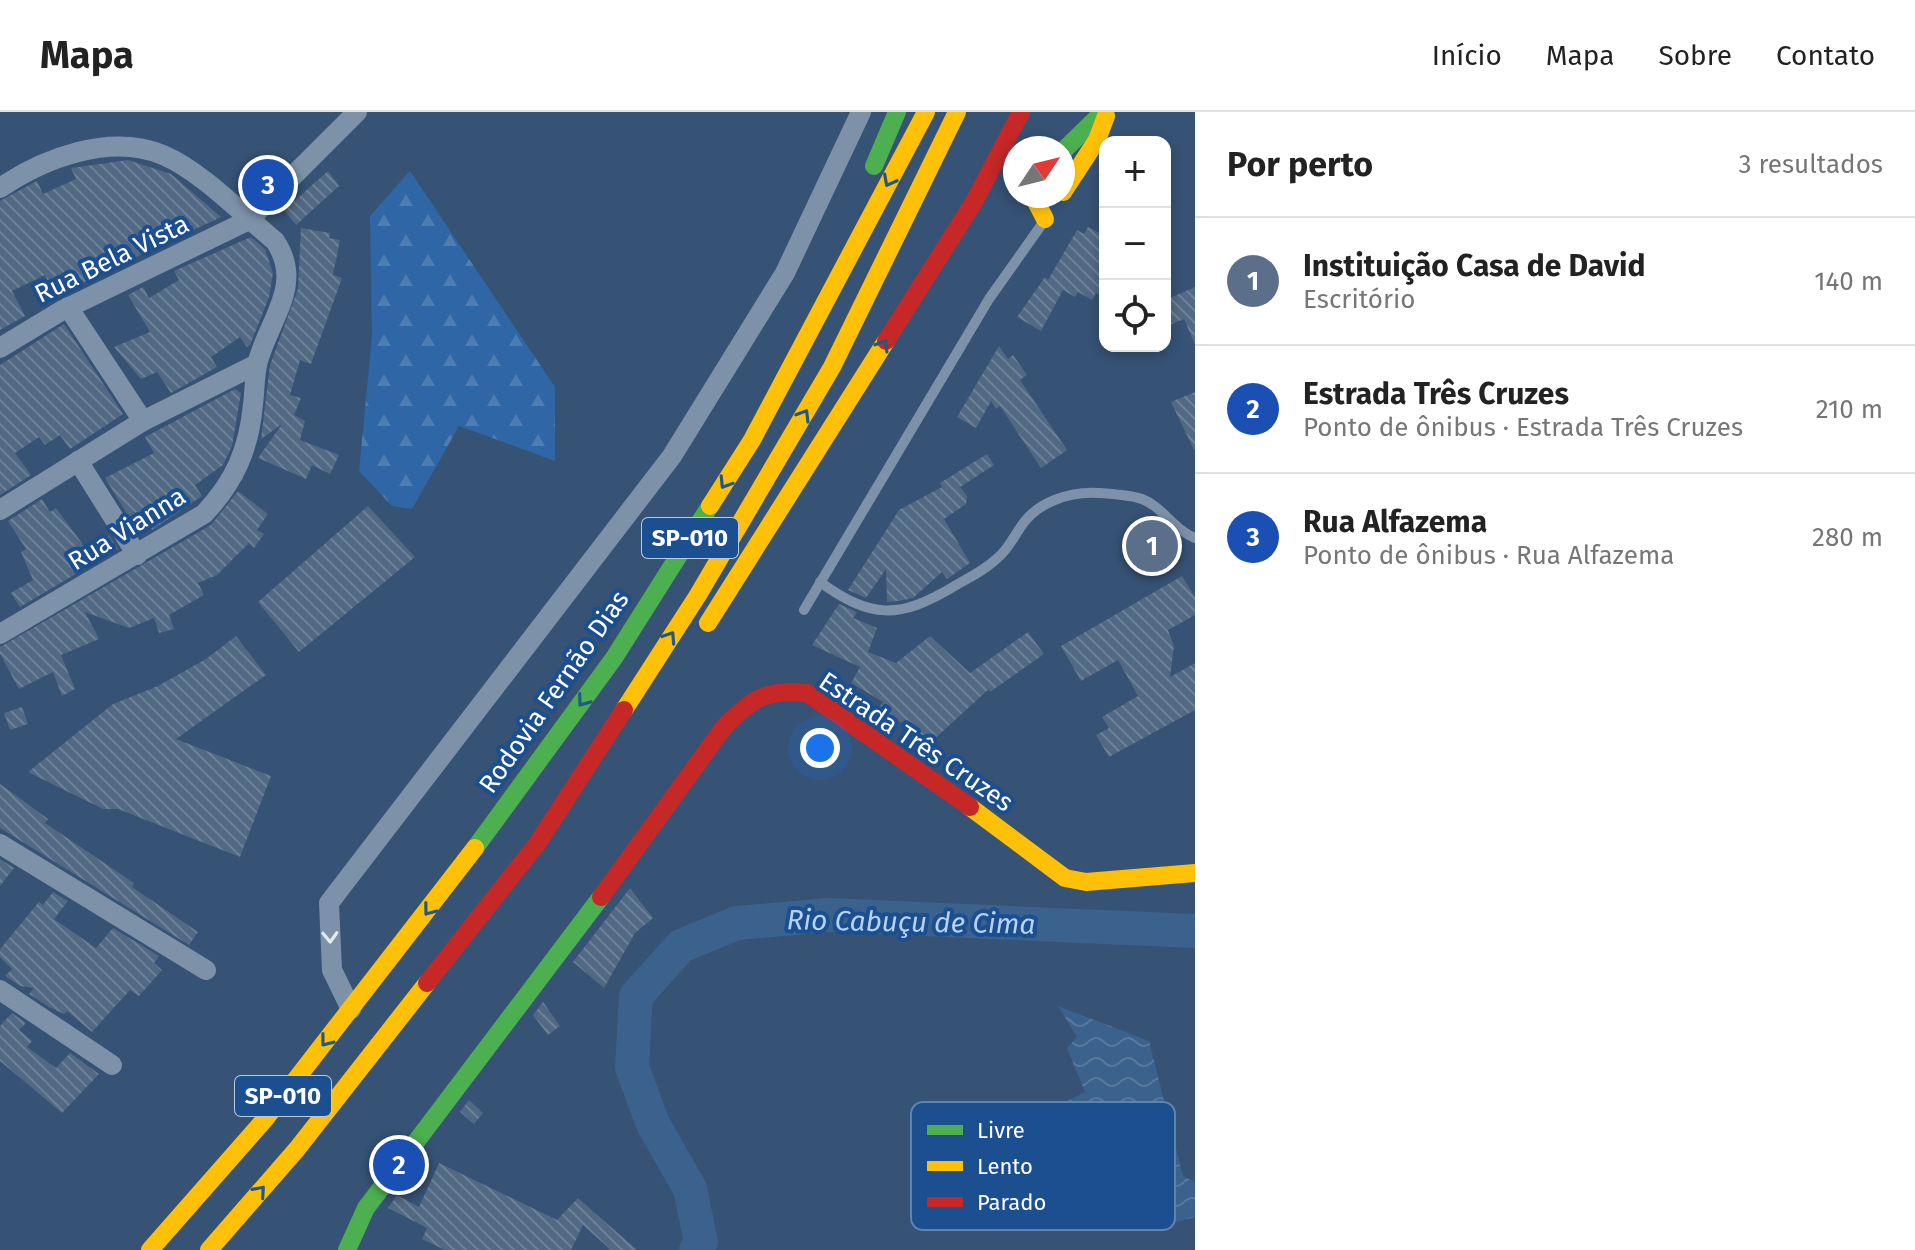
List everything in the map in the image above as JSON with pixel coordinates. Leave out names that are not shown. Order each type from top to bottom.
[{"type":"main road","points":[[743,454],[897,112]]},
{"type":"main road","name":"Rodovia Fernão Dias","points":[[150,1250],[266,1118],[410,936],[614,658],[743,454],[926,112]]},
{"type":"main road","name":"SP-010","points":[[209,1250],[297,1149],[537,844],[698,595],[832,367],[957,112]]},
{"type":"main road","points":[[700,635],[974,202],[1021,112]]},
{"type":"main road","points":[[1075,140],[1105,112]]},
{"type":"main road","points":[[1075,174],[1097,140],[1105,112]]},
{"type":"main road","points":[[974,202],[1003,184]]},
{"type":"main road","points":[[1039,208],[1045,219],[1052,208]]},
{"type":"main road","name":"Estrada Três Cruzes","points":[[347,1250],[366,1208],[658,822],[724,727],[749,703],[775,690],[807,693],[919,769],[1065,878],[1086,882],[1195,873]]},
{"type":"main road","points":[[537,844],[582,804],[615,759]]},
{"type":"street","name":"Rua Bela Vista","points":[[0,348],[68,307],[249,220],[357,112]]},
{"type":"street","points":[[351,1009],[332,970],[329,903],[672,456],[785,273],[861,112]]},
{"type":"street","name":"Rua Vianna","points":[[0,188],[45,161],[72,153],[132,149],[161,154],[179,164],[275,241],[285,256],[289,275],[257,364],[245,453],[227,489],[204,514],[0,634]]},
{"type":"street","points":[[68,307],[143,421]]},
{"type":"street","points":[[0,510],[143,421],[257,364]]},
{"type":"street","points":[[78,461],[137,555]]},
{"type":"street","points":[[0,844],[206,970]]},
{"type":"street","points":[[0,990],[112,1065]]},
{"type":"lane","points":[[804,610],[989,299],[1045,219]]},
{"type":"lane","points":[[820,582],[843,599],[869,610],[887,613],[905,610],[934,598],[994,562],[1035,510],[1052,500],[1097,492],[1142,499],[1180,531],[1195,538]]},
{"type":"green space","points":[[410,171],[555,387],[555,461],[459,426],[412,509],[392,506],[359,471],[372,336],[370,216]]},
{"type":"water","points":[[1058,1006],[1149,1041],[1164,1102],[1065,1102],[1085,1092],[1067,1048],[1077,1037]]},
{"type":"water","points":[[1175,1144],[1183,1176],[1195,1182],[1195,1217],[1175,1222]]},
{"type":"building","points":[[128,160],[171,174],[221,217],[119,265],[113,254],[84,272],[88,280],[56,298],[45,275],[12,291],[25,316],[0,330],[0,201],[37,181],[43,194],[76,179],[71,168]]},
{"type":"building","points":[[328,171],[339,186],[296,225],[284,210]]},
{"type":"building","points":[[1088,227],[1099,233],[1099,295],[1096,293],[1092,300],[1078,292],[1075,297],[1063,290],[1041,331],[1017,317],[1045,277],[1048,280],[1077,230],[1084,234]]},
{"type":"building","points":[[301,228],[330,233],[329,238],[340,240],[333,275],[342,278],[311,364],[300,360],[290,395],[301,398],[294,415],[305,421],[300,440],[339,455],[330,474],[312,465],[306,479],[258,458],[282,424],[261,439],[270,365],[298,289]]},
{"type":"building","points":[[251,237],[265,249],[273,273],[269,297],[250,345],[247,347],[240,337],[211,357],[217,367],[171,393],[157,372],[141,379],[114,347],[150,332],[128,295],[143,287],[149,298],[179,280],[174,271]]},
{"type":"building","points":[[1195,287],[1195,345],[1184,319],[1171,324],[1171,297]]},
{"type":"building","points":[[64,324],[123,414],[70,449],[60,435],[45,445],[39,437],[15,453],[31,475],[0,495],[0,365]]},
{"type":"building","points":[[999,346],[1008,359],[1013,355],[1027,375],[1020,380],[1067,450],[1041,468],[1000,406],[996,409],[991,401],[976,428],[957,417]]},
{"type":"building","points":[[235,389],[241,393],[232,446],[223,465],[195,485],[202,496],[152,530],[144,516],[132,522],[105,478],[154,453],[145,437]]},
{"type":"building","points":[[1195,392],[1195,450],[1194,450],[1171,402]]},
{"type":"building","points":[[987,454],[994,465],[960,487],[967,496],[966,504],[944,519],[970,563],[947,579],[942,572],[913,598],[887,602],[886,569],[866,598],[848,590],[899,510],[942,487],[940,483]]},
{"type":"building","points":[[238,491],[268,514],[257,530],[264,534],[254,548],[249,543],[217,575],[198,583],[204,595],[169,615],[174,629],[159,633],[154,618],[129,628],[85,612],[99,639],[61,655],[75,689],[62,696],[53,672],[19,689],[0,654],[0,647],[211,525]]},
{"type":"building","points":[[42,499],[50,512],[56,508],[87,550],[109,535],[118,549],[20,607],[11,593],[33,580],[21,552],[26,549],[8,521]]},
{"type":"building","points":[[368,506],[415,557],[299,652],[258,602]]},
{"type":"building","points":[[1182,576],[1195,597],[1195,615],[1168,630],[1174,646],[1170,677],[1195,663],[1195,710],[1109,757],[1096,735],[1109,728],[1102,717],[1138,696],[1118,660],[1081,681],[1061,646]]},
{"type":"building","points":[[839,604],[857,612],[853,618],[877,628],[868,652],[896,663],[930,636],[970,673],[1028,632],[1044,654],[990,692],[989,689],[931,742],[879,708],[883,702],[851,683],[860,667],[812,645]]},
{"type":"building","points":[[236,636],[266,675],[176,739],[271,776],[240,857],[118,809],[103,809],[28,772],[113,704],[158,686],[206,659]]},
{"type":"building","points":[[22,707],[28,724],[10,730],[4,713]]},
{"type":"building","points":[[0,784],[48,819],[45,823],[134,883],[132,887],[198,932],[189,945],[0,828]]},
{"type":"building","points":[[0,859],[14,868],[0,886]]},
{"type":"building","points":[[630,888],[653,918],[635,933],[604,988],[573,962]]},
{"type":"building","points":[[53,892],[68,901],[54,919],[96,948],[113,928],[159,956],[154,963],[162,970],[139,996],[130,990],[92,1032],[67,1011],[64,1014],[29,994],[34,988],[20,986],[5,976],[12,969],[0,957],[0,949],[39,902],[43,905]]},
{"type":"building","points":[[543,1002],[560,1026],[548,1035],[533,1015]]},
{"type":"building","points":[[12,1013],[26,1023],[19,1030],[32,1041],[27,1047],[56,1068],[70,1053],[99,1074],[62,1113],[0,1061],[0,1026]]},
{"type":"building","points":[[469,1100],[483,1113],[474,1124],[460,1112]]},
{"type":"building","points":[[439,1163],[557,1220],[578,1198],[637,1250],[611,1250],[583,1225],[571,1250],[445,1250],[422,1239],[427,1228],[388,1208],[397,1195],[419,1207]]},
{"type":"waterway","name":"Rio Cabuçu de Cima","points":[[696,1250],[701,1242],[690,1189],[653,1124],[632,1067],[636,996],[681,946],[737,923],[829,915],[1195,931]]},
{"type":"traffic: fast","points":[[874,166],[897,112]]},
{"type":"traffic: fast","points":[[1075,139],[1103,112]]},
{"type":"traffic: fast","points":[[475,848],[614,658],[710,506]]},
{"type":"traffic: fast","points":[[347,1250],[366,1208],[601,897]]},
{"type":"traffic: slow","points":[[710,506],[752,440],[926,112]]},
{"type":"traffic: slow","points":[[624,710],[698,595],[832,367],[957,112]]},
{"type":"traffic: slow","points":[[1075,174],[1097,140],[1106,116]]},
{"type":"traffic: slow","points":[[1039,208],[1045,219]]},
{"type":"traffic: slow","points":[[708,623],[886,341]]},
{"type":"traffic: slow","points":[[970,807],[1065,878],[1086,882],[1195,873]]},
{"type":"traffic: slow","points":[[150,1250],[266,1118],[475,848]]},
{"type":"traffic: slow","points":[[209,1250],[297,1149],[427,983]]},
{"type":"traffic: jam","points":[[886,341],[974,202],[1021,112]]},
{"type":"traffic: jam","points":[[601,897],[724,727],[752,702],[770,694],[807,693],[970,807]]},
{"type":"traffic: jam","points":[[427,983],[537,844],[624,710]]},
{"type":"place","name":"Rua Alfazema","points":[[268,185]]},
{"type":"place","name":"Instituição Casa de David","points":[[1152,546]]},
{"type":"place","name":"Estrada Três Cruzes","points":[[399,1165]]}]
